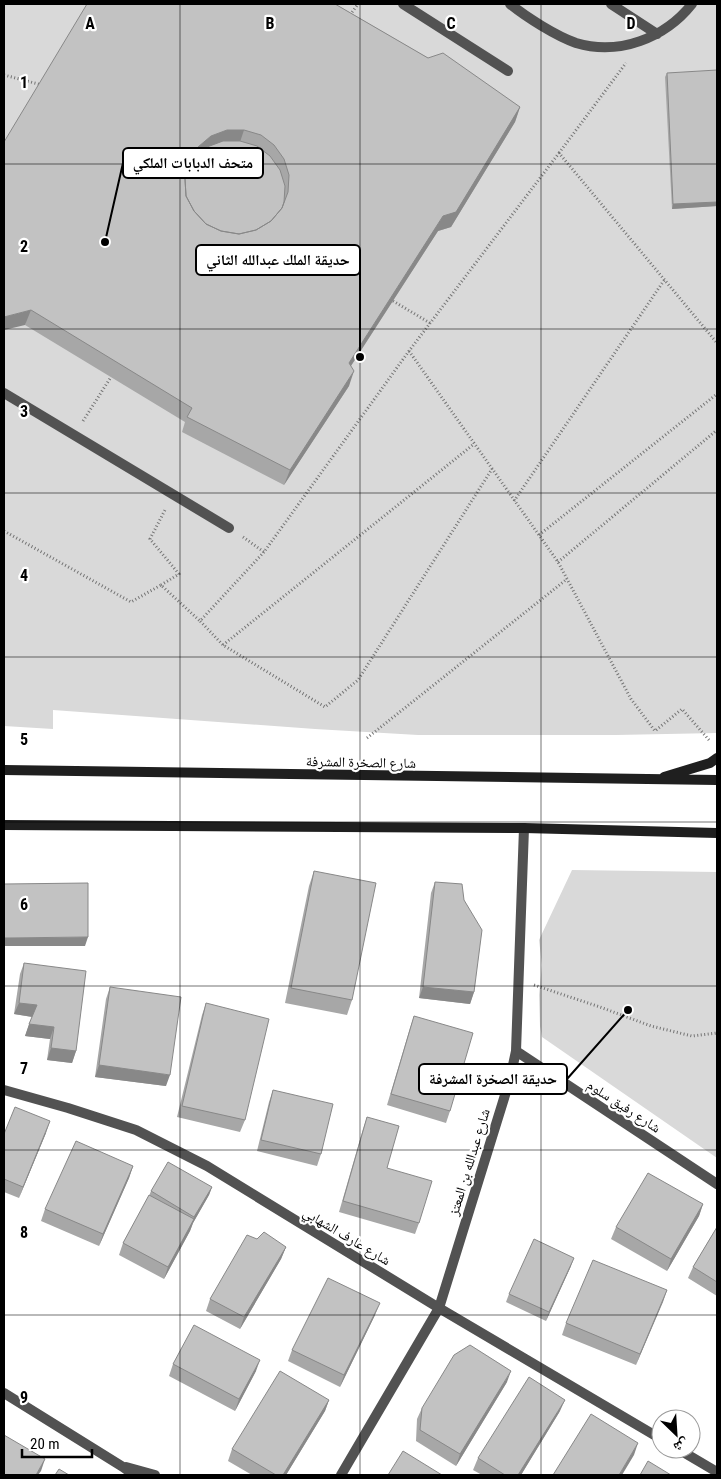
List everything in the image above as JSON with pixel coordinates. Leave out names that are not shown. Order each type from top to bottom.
[{"type":"main road","points":[[654,780],[710,763],[717,758]]},
{"type":"main road","name":"شارع الصخرة المشرفة","points":[[4,770],[717,780]]},
{"type":"main road","points":[[4,825],[524,828],[717,833]]},
{"type":"street","points":[[403,4],[508,71]]},
{"type":"street","points":[[510,4],[560,36],[594,47],[610,47],[643,40],[657,34],[670,26],[692,4]]},
{"type":"street","points":[[612,4],[657,34]]},
{"type":"street","points":[[4,393],[229,528]]},
{"type":"street","name":"شارع عبدالله بن المعتز","points":[[341,1475],[439,1308],[510,1079],[516,1051],[524,828]]},
{"type":"street","name":"شارع رفيق سلوم","points":[[516,1051],[717,1184]]},
{"type":"street","name":"شارع عارف الشهابي","points":[[4,1090],[136,1130],[207,1166],[439,1308],[651,1433]]},
{"type":"street","points":[[4,1393],[123,1466],[134,1475]]},
{"type":"street","points":[[695,1459],[717,1472]]},
{"type":"street","points":[[123,1466],[155,1475]]},
{"type":"path","points":[[348,19],[358,4]]},
{"type":"path","points":[[200,621],[264,552],[409,351],[643,40]]},
{"type":"path","points":[[4,75],[42,85]]},
{"type":"path","points":[[559,153],[666,279],[717,343]]},
{"type":"path","points":[[514,501],[666,279]]},
{"type":"path","points":[[393,301],[430,323]]},
{"type":"path","points":[[409,351],[558,562],[631,699],[655,731],[682,709],[709,740]]},
{"type":"path","points":[[74,435],[111,377]]},
{"type":"path","points":[[539,534],[717,394]]},
{"type":"path","points":[[558,562],[717,430]]},
{"type":"path","points":[[223,645],[474,444]]},
{"type":"path","points":[[161,585],[223,645],[325,707],[358,680],[492,469]]},
{"type":"path","points":[[4,531],[131,602],[179,574],[150,539],[173,495]]},
{"type":"path","points":[[229,528],[264,552]]},
{"type":"path","points":[[367,738],[567,579]]},
{"type":"path","points":[[518,983],[539,986],[651,1026],[692,1036],[717,1033]]},
{"type":"shaded area","points":[[4,4],[717,4],[717,733],[418,735],[53,710],[53,729],[4,726]]},
{"type":"shaded area","points":[[572,870],[717,872],[717,1158],[542,1037],[539,995],[542,965],[539,940]]},
{"type":"building","points":[[87,4],[335,4],[428,58],[443,53],[520,107],[456,212],[443,216],[349,363],[354,371],[290,470],[187,417],[192,408],[31,310],[4,317],[4,142]],"holes":[[[227,130],[244,130],[261,135],[274,145],[284,159],[289,175],[288,192],[282,208],[271,221],[256,230],[239,234],[221,231],[206,224],[194,211],[186,196],[185,179],[188,162],[198,147],[211,136]]]},
{"type":"building","points":[[717,70],[717,202],[673,204],[667,73]]},
{"type":"building","points":[[223,141],[240,141],[257,146],[270,156],[280,170],[285,186],[282,208],[271,221],[256,230],[239,234],[221,231],[206,224],[194,211],[186,196],[185,179],[187,169],[194,158],[207,147]]},
{"type":"building","points":[[314,871],[376,883],[352,1000],[291,988]]},
{"type":"building","points":[[435,882],[462,884],[464,900],[482,930],[474,992],[423,987]]},
{"type":"building","points":[[88,883],[88,937],[4,938],[4,884]]},
{"type":"building","points":[[24,963],[86,971],[76,1051],[51,1048],[54,1027],[29,1024],[37,1005],[19,1003]]},
{"type":"building","points":[[110,987],[181,997],[170,1075],[99,1065]]},
{"type":"building","points":[[206,1003],[269,1019],[245,1120],[182,1106]]},
{"type":"building","points":[[414,1016],[473,1033],[450,1111],[391,1094]]},
{"type":"building","points":[[273,1090],[333,1104],[321,1154],[261,1140]]},
{"type":"building","points":[[15,1107],[50,1121],[23,1187],[4,1179],[4,1134]]},
{"type":"building","points":[[367,1117],[399,1126],[387,1168],[432,1181],[419,1223],[343,1201]]},
{"type":"building","points":[[76,1141],[133,1166],[103,1234],[45,1209]]},
{"type":"building","points":[[168,1162],[212,1187],[194,1217],[151,1191]]},
{"type":"building","points":[[648,1173],[703,1204],[671,1259],[616,1227]]},
{"type":"building","points":[[149,1195],[194,1219],[168,1267],[123,1243]]},
{"type":"building","points":[[717,1227],[717,1282],[693,1267]]},
{"type":"building","points":[[264,1232],[286,1247],[244,1317],[210,1299],[247,1235],[257,1239]]},
{"type":"building","points":[[534,1239],[574,1258],[549,1312],[509,1294]]},
{"type":"building","points":[[593,1260],[667,1290],[640,1354],[566,1323]]},
{"type":"building","points":[[328,1278],[380,1303],[344,1375],[292,1350]]},
{"type":"building","points":[[194,1325],[260,1360],[239,1399],[173,1364]]},
{"type":"building","points":[[470,1345],[511,1371],[460,1454],[420,1430],[422,1408],[454,1355]]},
{"type":"building","points":[[280,1371],[329,1400],[283,1475],[276,1475],[232,1449]]},
{"type":"building","points":[[529,1377],[565,1400],[518,1475],[505,1475],[478,1458]]},
{"type":"building","points":[[591,1414],[638,1443],[619,1475],[553,1475]]},
{"type":"building","points":[[4,1435],[45,1459],[36,1475],[4,1475]]},
{"type":"building","points":[[403,1451],[442,1475],[388,1475]]},
{"type":"building","points":[[648,1461],[671,1475],[640,1475]]},
{"type":"building","points":[[59,1469],[69,1475],[55,1475]]},
{"type":"place","name":"متحف الدبابات الملكي","points":[[105,242]]},
{"type":"place","name":"حديقة الملك عبدالله الثاني","points":[[360,357]]},
{"type":"place","name":"حديقة الصخرة المشرفة","points":[[628,1010]]}]
